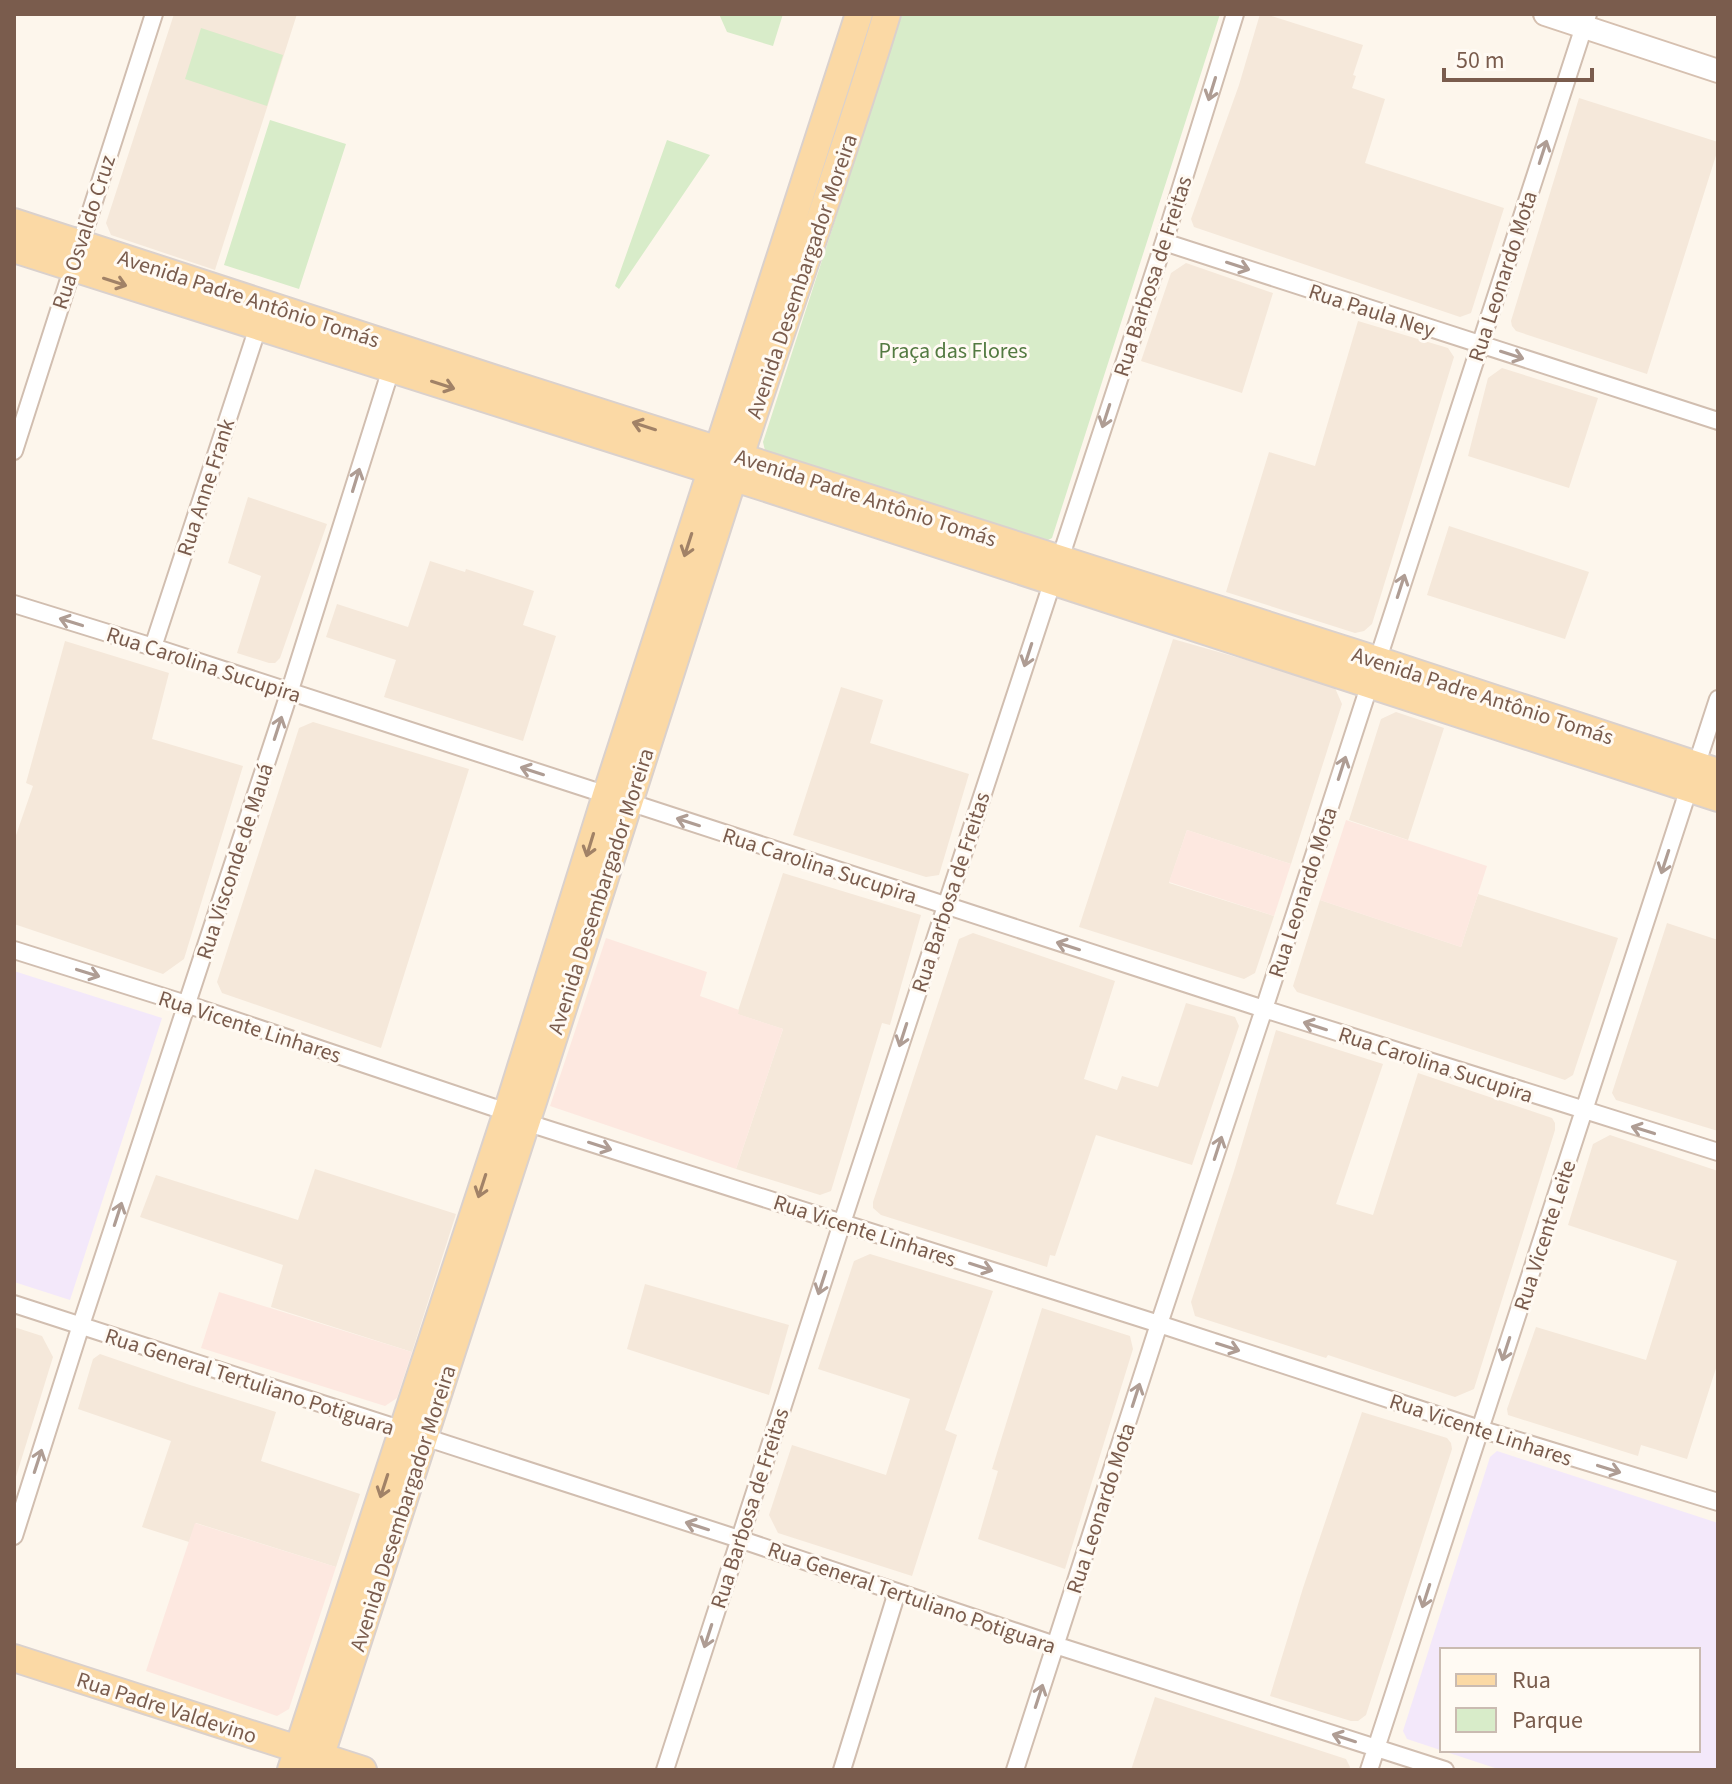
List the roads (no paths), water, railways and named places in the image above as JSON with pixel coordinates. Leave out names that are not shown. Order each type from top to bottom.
[{"type":"main road","name":"Avenida Desembargador Moreira","points":[[306,1761],[726,464],[859,14]]},
{"type":"main road","name":"Avenida Desembargador Moreira","points":[[726,464],[837,171],[887,14]]},
{"type":"main road","points":[[1545,14],[1586,20],[1718,71]]},
{"type":"main road","name":"Avenida Padre Antônio Tomás","points":[[14,222],[76,255],[258,327],[391,369],[726,464]]},
{"type":"main road","name":"Avenida Padre Antônio Tomás","points":[[14,249],[76,255],[1701,775],[1718,798]]},
{"type":"main road","name":"Rua Padre Valdevino","points":[[14,1658],[306,1761],[363,1770]]},
{"type":"street","name":"Rua Osvaldo Cruz","points":[[14,451],[154,14]]},
{"type":"street","name":"Rua Barbosa de Freitas","points":[[665,1770],[1164,242],[1235,14]]},
{"type":"street","name":"Rua Leonardo Mota","points":[[1015,1770],[1586,20]]},
{"type":"street","name":"Rua Paula Ney","points":[[1164,242],[1718,421]]},
{"type":"street","name":"Rua Anne Frank","points":[[153,647],[258,327]]},
{"type":"street","name":"Rua Visconde de Mauá","points":[[14,1536],[290,692],[391,369]]},
{"type":"street","name":"Rua Carolina Sucupira","points":[[14,604],[1264,1009],[1718,1152]]},
{"type":"street","name":"Rua Vicente Leite","points":[[1369,1770],[1584,1111],[1701,775],[1718,699]]},
{"type":"street","name":"Rua Vicente Linhares","points":[[14,950],[186,1004],[516,1117],[842,1223],[1480,1429],[1718,1502]]},
{"type":"street","name":"Rua General Tertuliano Potiguara","points":[[14,1304],[1445,1770]]},
{"type":"street","points":[[842,1770],[897,1592]]},
{"type":"park label","name":"Praça das Flores","points":[[953,350]]}]
